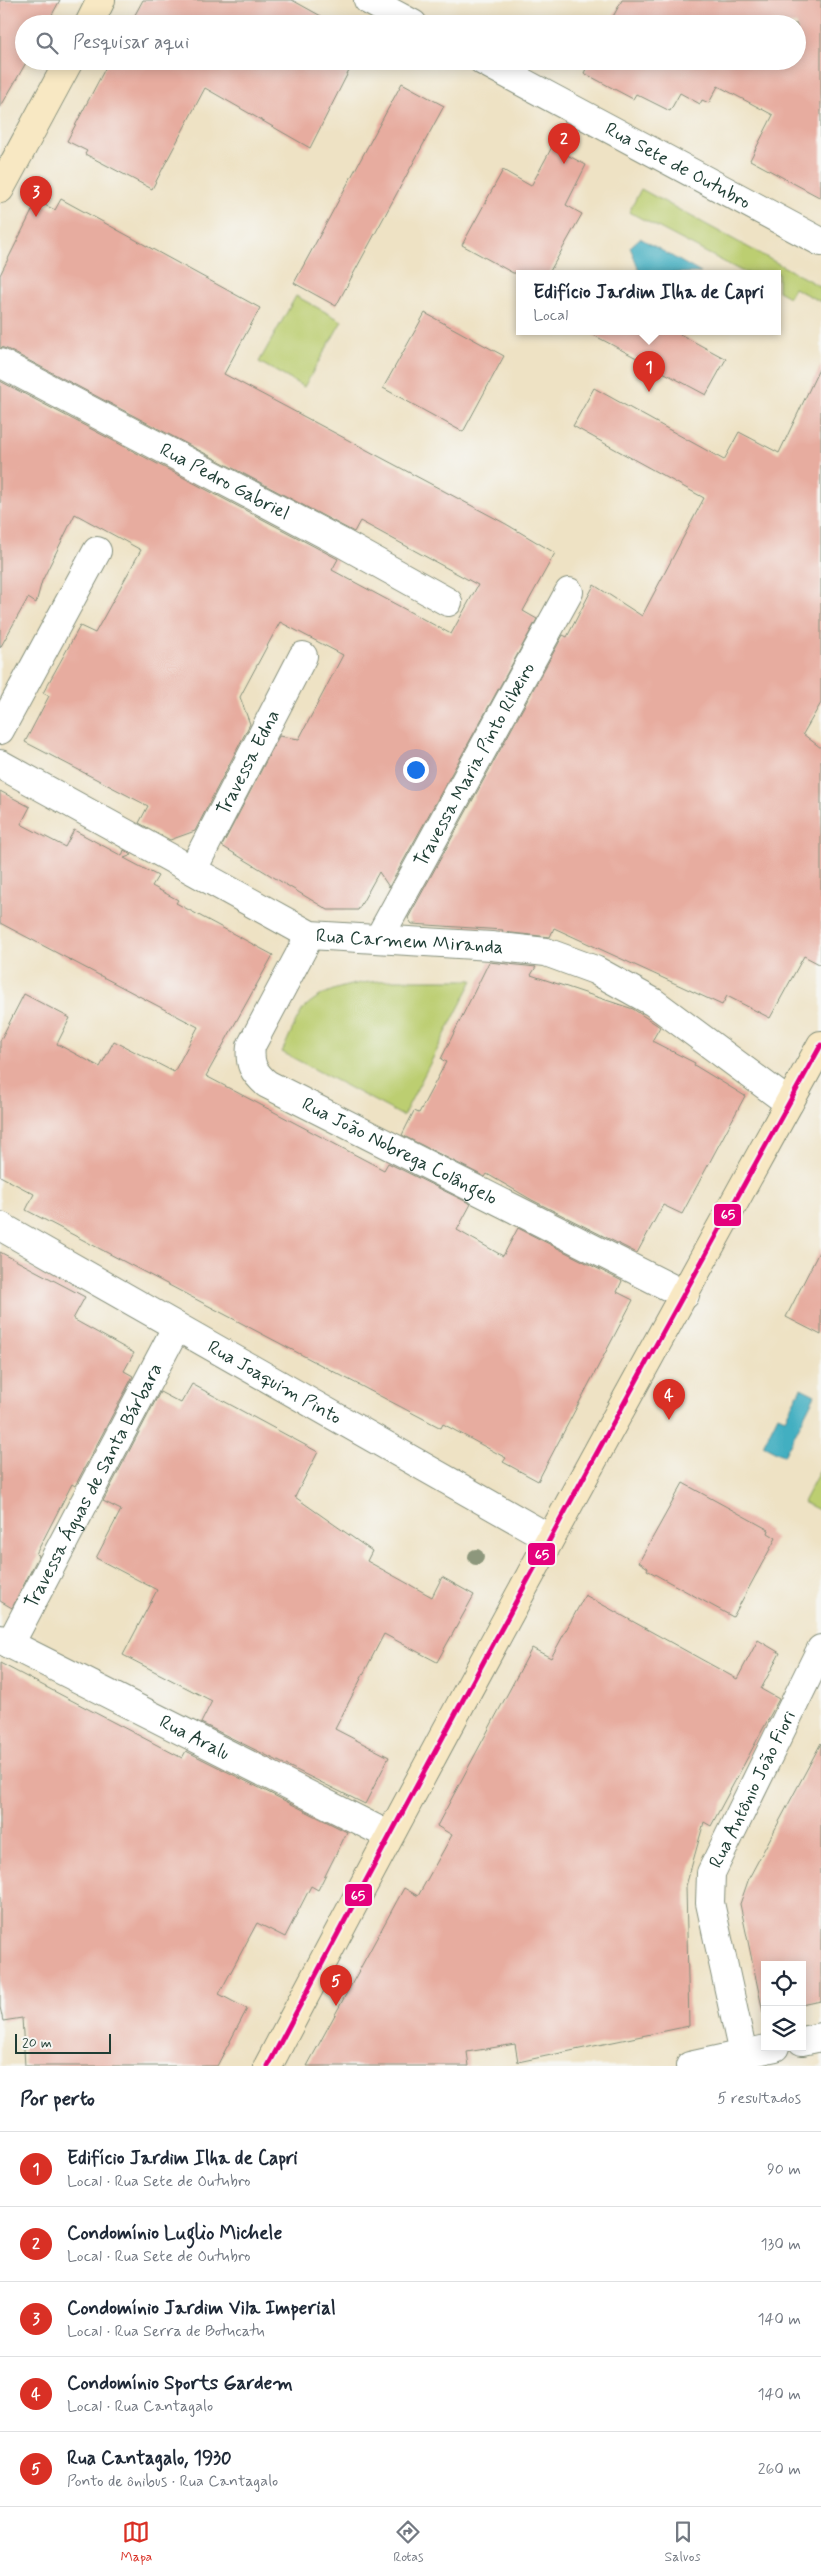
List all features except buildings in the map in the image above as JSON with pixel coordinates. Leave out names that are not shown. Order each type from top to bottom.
[{"type":"street","points":[[94,15],[102,0]]},
{"type":"street","points":[[368,0],[396,15]]},
{"type":"street","points":[[0,189],[64,70]]},
{"type":"street","name":"Rua Sete de Outubro","points":[[500,70],[818,234]]},
{"type":"street","name":"Rua Pedro Gabriel","points":[[0,363],[342,543],[448,602]]},
{"type":"street","points":[[0,730],[97,551]]},
{"type":"street","name":"Travessa Maria Pinto Ribeiro","points":[[379,938],[569,592]]},
{"type":"street","name":"Travessa Edna","points":[[193,869],[303,656]]},
{"type":"street","name":"Rua Carmem Miranda","points":[[0,764],[310,935],[379,938],[546,952],[595,970],[653,1002],[789,1103]]},
{"type":"street","name":"Rua João Nobrega Colângelo","points":[[310,935],[252,1046],[249,1060],[255,1073],[267,1084],[685,1295]]},
{"type":"street","points":[[268,2066],[388,1836],[549,1538],[685,1295],[821,1045]]},
{"type":"street","name":"Rua Joaquim Pinto","points":[[0,1226],[114,1290],[176,1328],[549,1538]]},
{"type":"street","name":"Travessa Águas de Santa Bárbara","points":[[5,1641],[176,1328]]},
{"type":"street","name":"Rua Aralu","points":[[5,1641],[388,1836]]},
{"type":"street","name":"Rua Antônio João Fiori","points":[[743,2054],[710,1903],[711,1873],[821,1649]]},
{"type":"street","points":[[806,2041],[821,2038]]},
{"type":"street","points":[[690,2066],[761,2050]]},
{"type":"green space","points":[[641,189],[821,287],[821,302],[794,288],[789,297],[781,293],[781,270],[739,270],[629,212]]},
{"type":"green space","points":[[296,296],[342,321],[304,387],[259,362]]},
{"type":"green space","points":[[393,980],[473,980],[403,1116],[282,1052],[302,1011],[314,1000],[335,989],[370,982]]},
{"type":"green space","points":[[821,1468],[821,1511],[803,1502]]},
{"type":"water","points":[[640,238],[696,270],[639,270],[630,247]]},
{"type":"water","points":[[801,1388],[815,1395],[784,1456],[763,1445],[778,1415],[785,1418]]},
{"type":"transit line","name":"65","points":[[268,2066],[542,1554],[821,1045]]},
{"type":"place","name":"Condomínio Luglio Michele","points":[[564,164]]},
{"type":"place","name":"Condomínio Jardim Vila Imperial","points":[[36,217]]},
{"type":"place","name":"Edifício Jardim Ilha de Capri","points":[[649,392]]},
{"type":"place","name":"Condomínio Sports Gardem","points":[[669,1420]]},
{"type":"place","name":"Rua Cantagalo, 1930","points":[[336,2006]]}]
